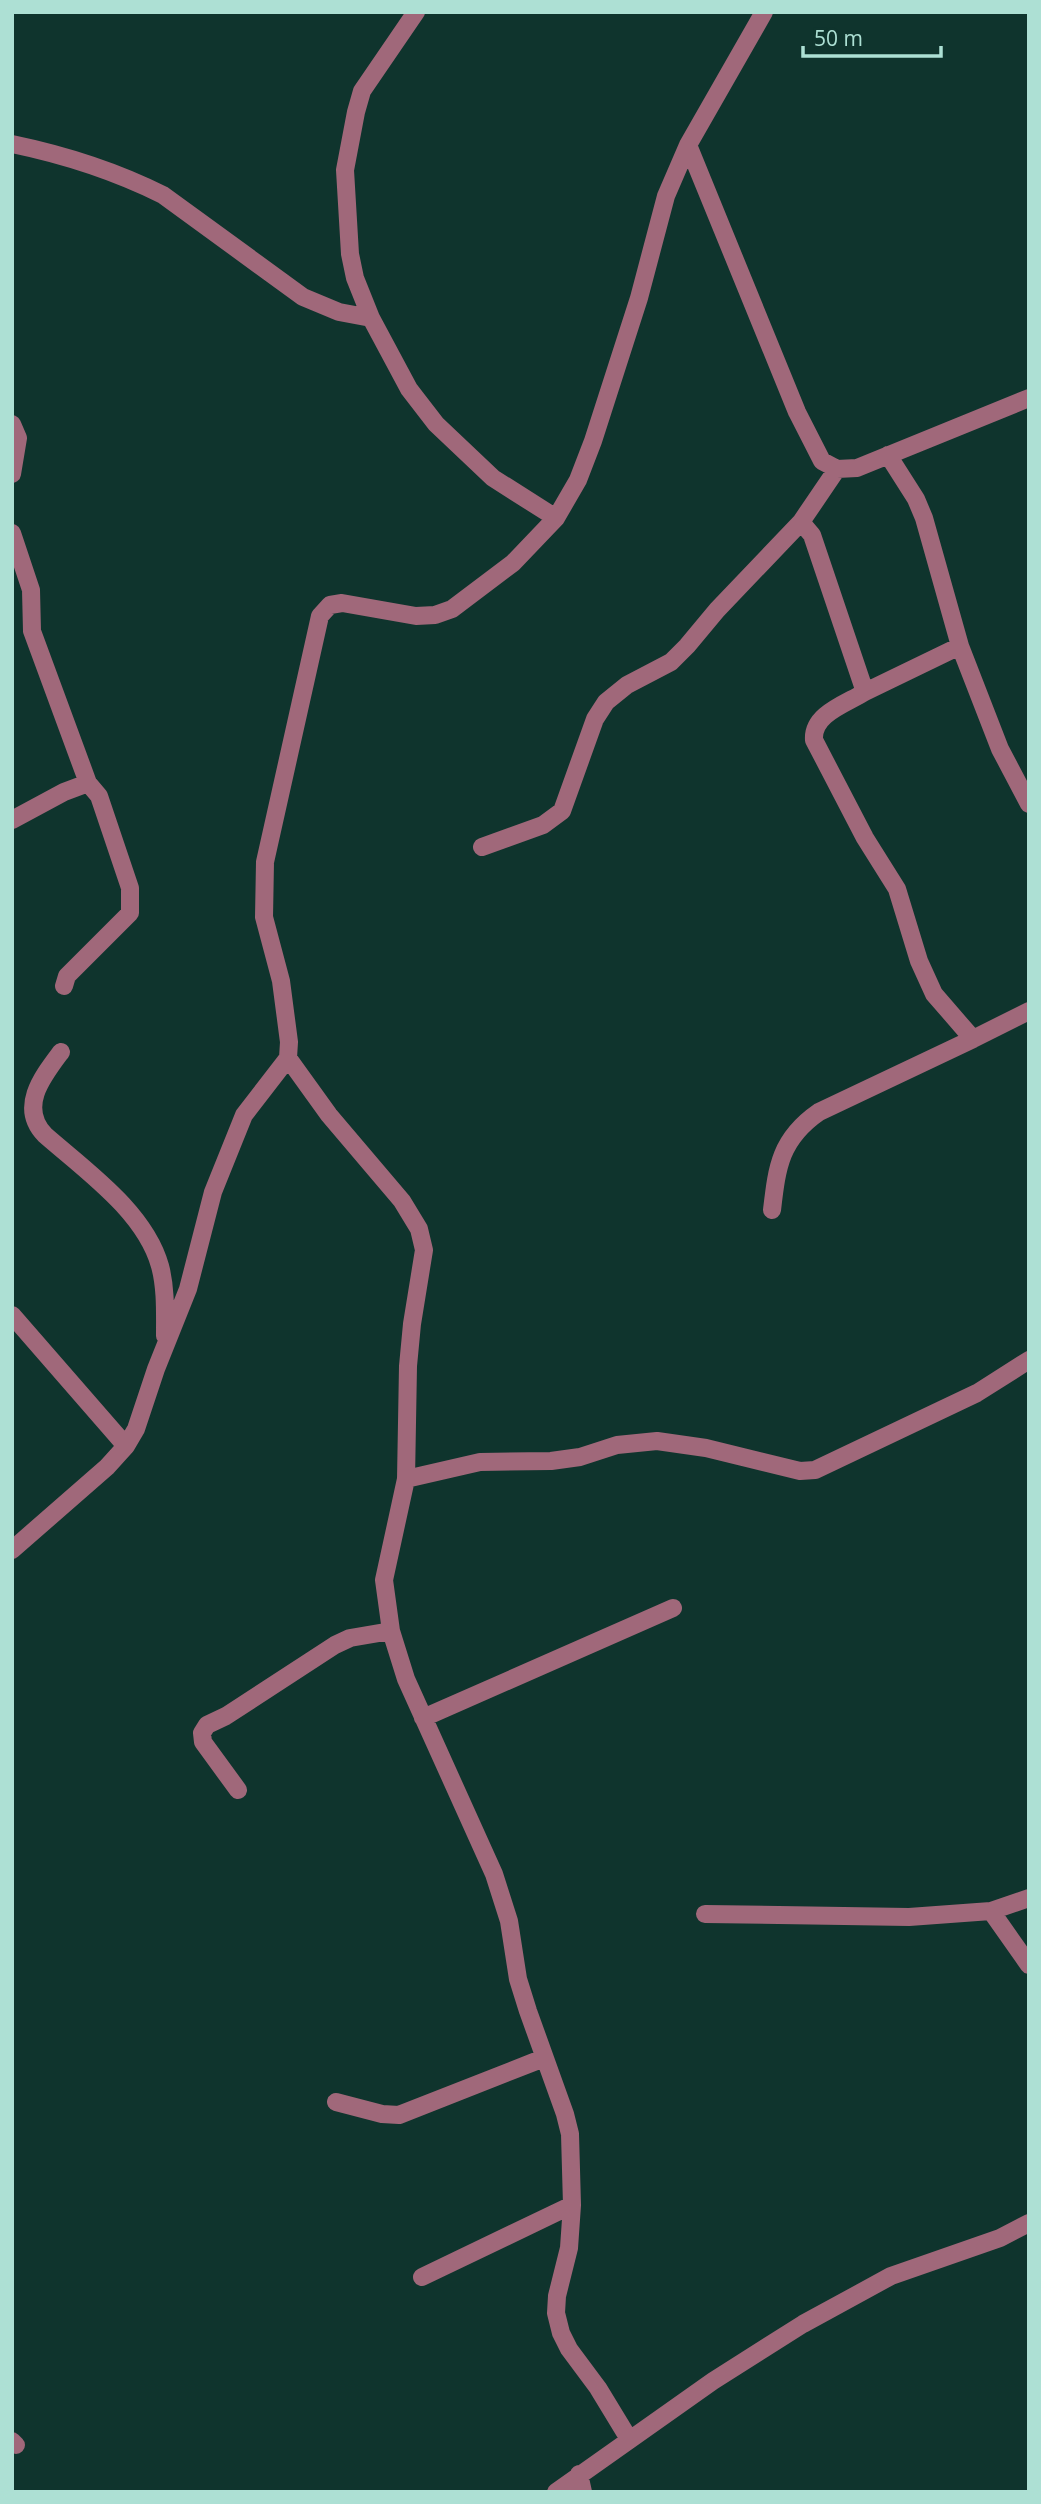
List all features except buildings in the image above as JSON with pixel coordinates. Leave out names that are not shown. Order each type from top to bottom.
[{"type":"street","points":[[416,12],[362,91],[356,112],[345,170],[350,254],[355,278],[371,318],[409,389],[436,424],[493,478],[556,518]]},
{"type":"street","points":[[12,1550],[107,1467],[126,1446],[136,1429],[188,1289],[213,1192],[244,1115],[288,1058],[289,1042],[281,981],[264,917],[265,862],[320,615],[325,608],[342,603],[416,616],[435,615],[452,609],[513,564],[556,518],[578,480],[593,442],[639,298],[666,196],[688,145],[764,12]]},
{"type":"street","points":[[12,144],[93,165],[163,195],[303,297],[339,312],[371,318]]},
{"type":"street","points":[[688,145],[797,412],[822,461],[837,469],[857,468],[1029,398]]},
{"type":"street","points":[[12,424],[18,439],[12,474]]},
{"type":"street","points":[[888,455],[916,499],[924,518],[960,646],[1000,749],[1029,804]]},
{"type":"street","points":[[482,847],[543,825],[562,811],[595,719],[606,702],[626,685],[671,662],[801,522],[837,469]]},
{"type":"street","points":[[801,522],[812,536],[865,692]]},
{"type":"street","points":[[12,533],[31,590],[32,631],[88,783],[99,796],[130,888],[130,913],[67,976],[64,986]]},
{"type":"street","points":[[960,646],[865,692],[820,719],[815,724],[814,740],[865,838],[897,889],[919,961],[934,994],[974,1039]]},
{"type":"street","points":[[12,820],[64,792],[88,783]]},
{"type":"street","points":[[772,1210],[776,1170],[789,1144],[804,1123],[819,1112],[1029,1011]]},
{"type":"street","points":[[61,1052],[38,1084],[33,1100],[34,1120],[45,1135],[133,1216],[152,1243],[161,1269],[165,1299],[165,1346]]},
{"type":"street","points":[[288,1058],[329,1115],[402,1200],[419,1228],[424,1250],[408,1366],[405,1479],[384,1580],[391,1631],[406,1679],[494,1874],[509,1921],[519,1979],[570,2134],[572,2205],[569,2248],[557,2296],[556,2313],[561,2333],[629,2439]]},
{"type":"street","points":[[12,1315],[126,1446]]},
{"type":"street","points":[[405,1479],[480,1462],[551,1461],[580,1457],[617,1445],[657,1440],[706,1448],[800,1471],[814,1470],[977,1393],[1029,1360]]},
{"type":"street","points":[[423,1718],[673,1608]]},
{"type":"street","points":[[238,1790],[203,1742],[202,1733],[207,1725],[226,1716],[335,1645],[350,1638],[391,1631]]},
{"type":"street","points":[[705,1914],[909,1917],[991,1911],[1029,1898]]},
{"type":"street","points":[[991,1911],[1029,1965]]},
{"type":"street","points":[[336,2102],[382,2114],[399,2115],[544,2058]]},
{"type":"street","points":[[422,2277],[572,2205]]},
{"type":"street","points":[[556,2492],[581,2483],[629,2439],[803,2324],[891,2276],[1000,2238],[1029,2223]]}]
